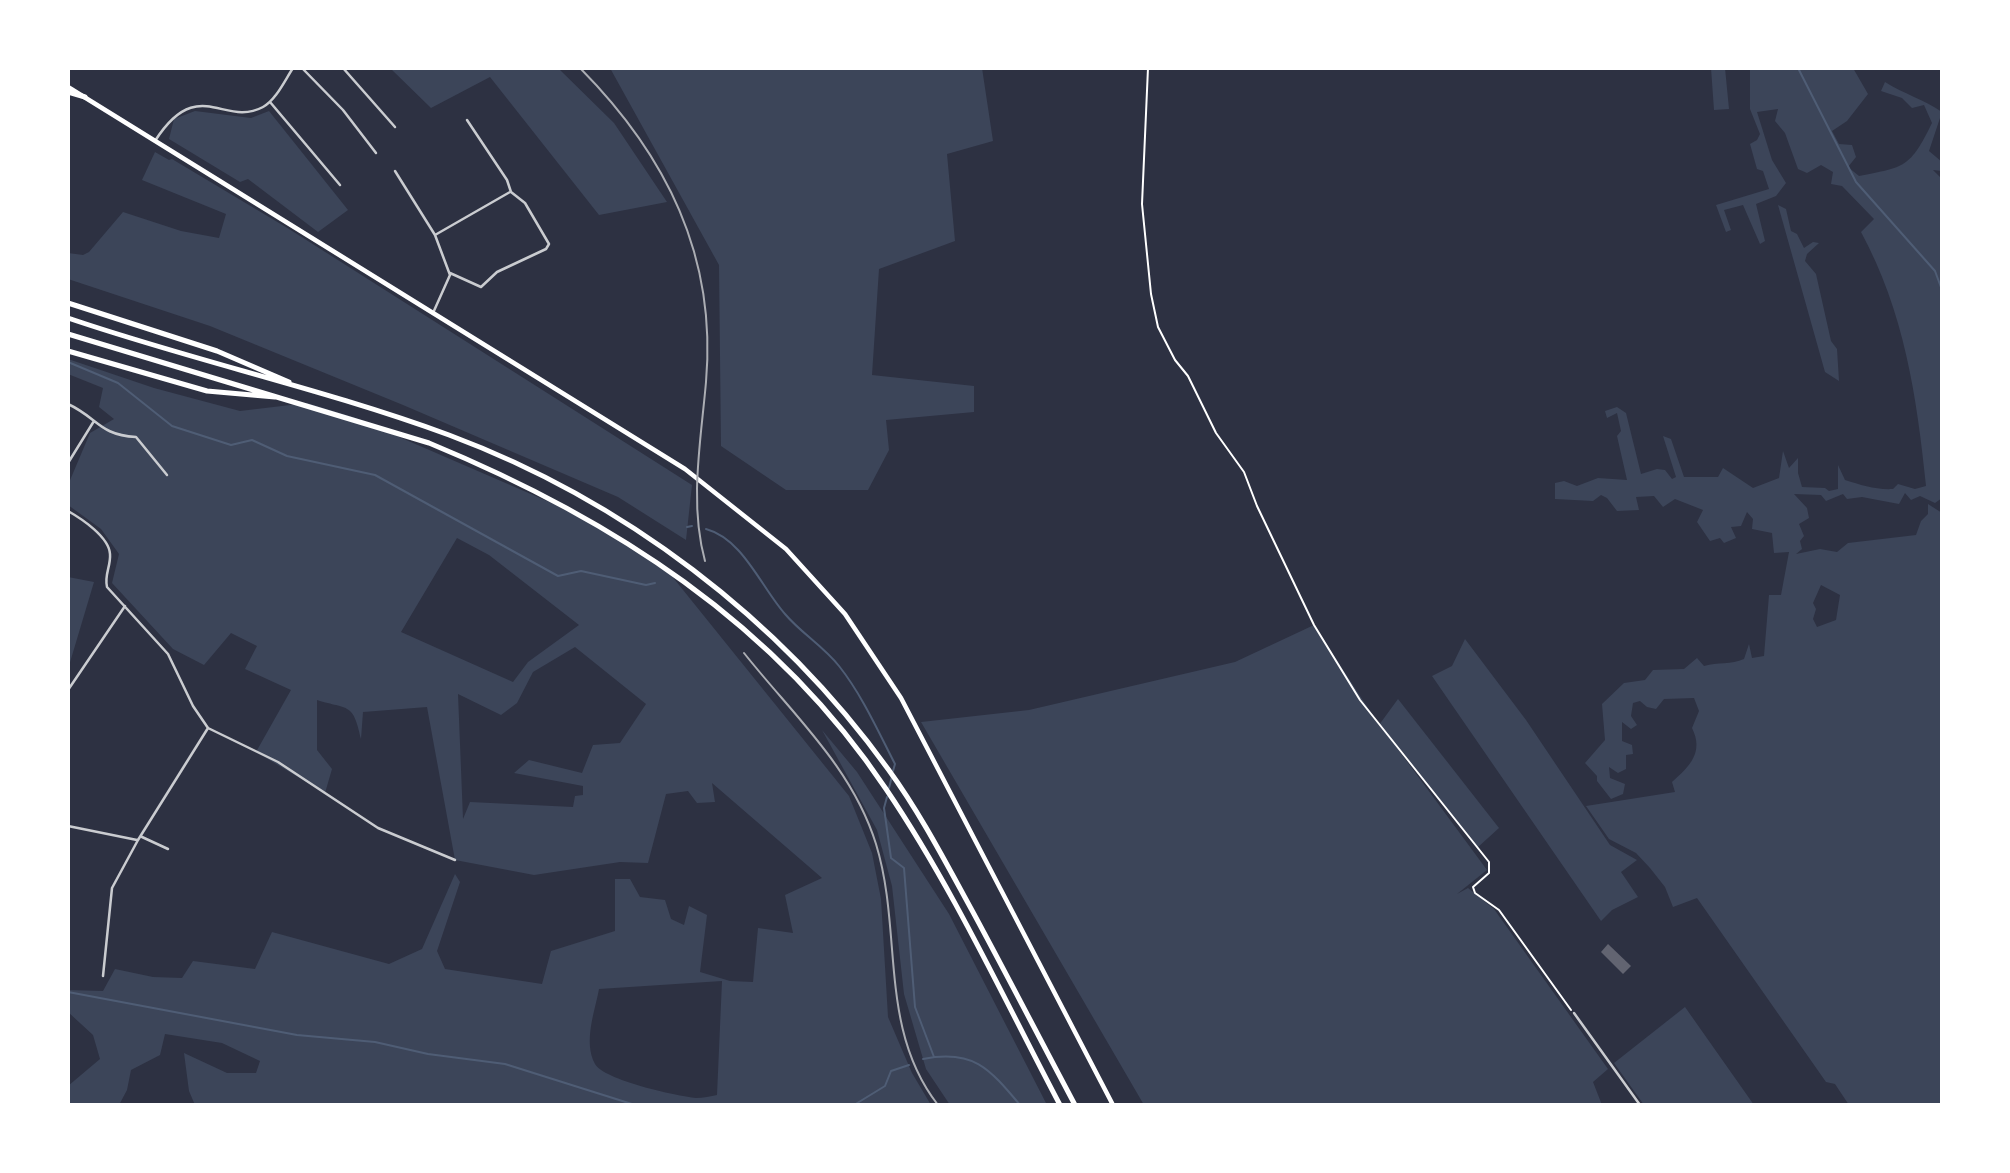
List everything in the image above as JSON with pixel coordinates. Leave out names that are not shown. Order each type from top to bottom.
[{"type":"highway","points":[[68,89],[85,97]]},
{"type":"highway","points":[[68,303],[217,351],[306,390]]},
{"type":"highway","points":[[68,318],[447,434],[523,467],[614,516],[704,579],[792,656],[860,733],[897,781],[958,885],[1075,1105]]},
{"type":"highway","points":[[68,334],[429,443],[523,482],[619,536],[711,601],[772,656],[851,741],[887,789],[948,895],[1060,1105]]},
{"type":"highway","points":[[68,351],[207,391],[285,398]]},
{"type":"main road","points":[[85,97],[685,469],[709,485],[798,560],[866,642],[910,715],[1113,1105]]},
{"type":"street","points":[[155,141],[172,117],[188,110],[207,106],[252,111],[270,102],[293,68]]},
{"type":"street","points":[[302,68],[342,110],[376,153]]},
{"type":"street","points":[[343,68],[395,127]]},
{"type":"street","points":[[270,102],[340,185]]},
{"type":"street","points":[[395,171],[435,235],[450,273],[481,287],[497,272],[548,248],[549,242],[530,211],[511,192],[507,180],[467,120]]},
{"type":"street","points":[[435,235],[511,192]]},
{"type":"street","points":[[433,313],[450,273]]},
{"type":"street","points":[[68,404],[87,414],[115,435],[136,437],[167,475]]},
{"type":"street","points":[[68,463],[94,421]]},
{"type":"street","points":[[68,511],[91,528],[107,546],[110,554],[106,586],[168,654],[194,706],[208,727],[278,762],[378,828],[456,860]]},
{"type":"street","points":[[68,690],[125,606]]},
{"type":"street","points":[[103,976],[110,894],[138,840],[208,727]]},
{"type":"street","points":[[68,825],[138,840]]},
{"type":"street","points":[[142,837],[168,849]]},
{"type":"street","points":[[1574,1013],[1640,1105]]},
{"type":"path","points":[[1148,68],[1142,204],[1151,294],[1158,327],[1169,351],[1188,376],[1216,433],[1238,461],[1314,625],[1360,700],[1489,862],[1489,873],[1473,887],[1475,893],[1499,910],[1574,1013]]},
{"type":"shaded area","points":[[390,68],[558,68],[614,123],[667,202],[599,215],[490,77],[431,108]]},
{"type":"shaded area","points":[[610,68],[982,68],[993,141],[947,154],[955,241],[879,269],[872,375],[974,386],[974,412],[886,420],[889,450],[868,490],[786,490],[721,446],[719,265]]},
{"type":"shaded area","points":[[1711,68],[1725,68],[1729,109],[1714,110]]},
{"type":"shaded area","points":[[1750,68],[1853,68],[1868,94],[1847,121],[1832,131],[1839,144],[1852,145],[1856,157],[1848,167],[1859,176],[1904,163],[1918,149],[1932,123],[1924,105],[1912,108],[1902,98],[1881,91],[1885,82],[1942,112],[1929,151],[1942,162],[1942,171],[1933,170],[1942,179],[1942,498],[1935,503],[1920,496],[1911,500],[1905,493],[1899,504],[1862,497],[1847,499],[1843,494],[1826,501],[1821,495],[1794,494],[1807,508],[1809,518],[1799,524],[1804,536],[1800,541],[1802,549],[1796,554],[1820,549],[1837,552],[1848,543],[1916,535],[1921,521],[1928,514],[1928,504],[1942,513],[1942,1105],[1849,1105],[1835,1084],[1826,1082],[1697,898],[1673,907],[1665,887],[1650,868],[1636,853],[1609,839],[1586,806],[1675,792],[1672,782],[1689,764],[1696,751],[1692,728],[1699,711],[1694,698],[1664,699],[1656,709],[1647,707],[1640,701],[1633,703],[1631,716],[1637,725],[1631,729],[1622,722],[1622,741],[1632,745],[1633,754],[1626,755],[1626,769],[1618,773],[1609,767],[1610,778],[1625,784],[1623,794],[1611,799],[1597,781],[1597,776],[1585,763],[1605,740],[1602,704],[1624,683],[1645,680],[1653,670],[1684,669],[1697,658],[1704,666],[1739,661],[1744,659],[1749,644],[1752,658],[1764,656],[1769,595],[1781,595],[1789,552],[1774,553],[1772,533],[1752,529],[1753,519],[1747,512],[1741,526],[1731,527],[1736,538],[1724,543],[1720,538],[1710,541],[1697,522],[1703,510],[1675,499],[1663,507],[1654,496],[1636,497],[1639,510],[1617,511],[1607,498],[1601,495],[1593,501],[1555,499],[1555,483],[1564,481],[1577,486],[1598,478],[1627,480],[1617,436],[1621,431],[1617,413],[1607,418],[1605,411],[1617,407],[1626,413],[1641,474],[1657,469],[1665,470],[1672,479],[1676,477],[1663,436],[1671,439],[1684,477],[1718,477],[1723,468],[1753,488],[1779,478],[1783,451],[1789,468],[1798,458],[1802,487],[1825,488],[1829,491],[1838,489],[1838,465],[1845,480],[1869,487],[1893,489],[1898,484],[1915,489],[1926,486],[1906,355],[1888,293],[1861,232],[1874,219],[1842,186],[1831,184],[1833,172],[1821,165],[1807,173],[1798,169],[1785,133],[1775,121],[1778,109],[1757,112],[1772,160],[1786,183],[1776,196],[1756,204],[1765,241],[1760,244],[1743,205],[1724,210],[1731,230],[1726,232],[1716,205],[1769,189],[1763,171],[1757,169],[1750,144],[1757,140],[1760,134],[1750,109]],"holes":[[[1821,585],[1840,595],[1836,620],[1817,627],[1813,619],[1816,609],[1813,603]]]},
{"type":"shaded area","points":[[195,111],[251,118],[269,111],[348,210],[318,232],[248,179],[240,182],[169,139],[174,119]]},
{"type":"shaded area","points":[[155,152],[172,159],[289,229],[692,485],[686,540],[618,497],[403,405],[210,326],[68,279],[68,253],[83,255],[89,252],[123,212],[181,231],[219,238],[226,214],[142,180]]},
{"type":"shaded area","points":[[1778,205],[1786,209],[1791,231],[1797,234],[1804,248],[1813,242],[1819,243],[1807,254],[1805,261],[1816,274],[1831,341],[1837,349],[1839,381],[1825,372]]},
{"type":"shaded area","points":[[68,359],[154,388],[240,411],[307,403],[353,417],[554,504],[628,543],[671,575],[849,796],[872,853],[881,899],[888,1017],[912,1073],[931,1105],[195,1105],[189,1091],[184,1053],[227,1073],[256,1073],[260,1061],[222,1043],[165,1034],[160,1055],[131,1070],[127,1090],[119,1105],[68,1105],[68,1086],[100,1059],[93,1035],[68,1012],[68,990],[103,991],[115,969],[153,977],[182,978],[193,961],[255,969],[272,932],[389,964],[422,949],[455,874],[460,882],[437,951],[445,969],[542,984],[551,951],[615,931],[615,879],[630,879],[640,897],[665,900],[671,919],[684,925],[689,906],[707,915],[700,972],[730,981],[753,982],[758,928],[793,933],[785,895],[822,878],[712,783],[715,802],[697,803],[688,791],[666,794],[648,863],[620,862],[534,875],[455,860],[427,707],[363,712],[361,739],[355,719],[348,709],[317,700],[317,750],[332,769],[325,793],[256,752],[291,690],[245,669],[257,646],[231,633],[204,665],[173,649],[112,583],[119,554],[101,529],[68,505],[68,485],[90,433],[114,419],[99,407],[103,388],[68,374]],"holes":[[[457,538],[489,555],[579,625],[528,662],[513,682],[401,632]],[[575,647],[646,704],[620,743],[593,745],[582,773],[529,760],[514,773],[583,786],[583,795],[575,796],[573,807],[470,802],[463,819],[458,694],[501,715],[517,703],[533,672]],[[722,981],[717,1095],[696,1098],[673,1094],[641,1086],[601,1070],[595,1064],[590,1046],[591,1026],[599,989]]]},
{"type":"shaded area","points":[[68,577],[94,582],[68,669]]},
{"type":"shaded area","points":[[1314,625],[1379,725],[1398,699],[1499,828],[1477,848],[1389,737],[1487,870],[1457,894],[1468,888],[1494,909],[1608,1069],[1593,1082],[1602,1105],[1144,1105],[921,722],[1029,710],[1235,662]]},
{"type":"shaded area","points":[[1465,639],[1526,720],[1610,845],[1637,860],[1621,872],[1638,897],[1612,910],[1601,921],[1432,676],[1452,666]]},
{"type":"shaded area","points":[[822,730],[857,772],[949,914],[1047,1105],[950,1105],[926,1069],[904,994],[892,886],[877,830]]},
{"type":"shaded area","points":[[1685,1007],[1754,1105],[1644,1105],[1614,1063]]},
{"type":"building","points":[[1608,944],[1631,966],[1623,974],[1601,952]]},
{"type":"waterway","points":[[1798,68],[1856,182],[1935,271],[1942,290]]},
{"type":"waterway","points":[[68,362],[118,383],[172,426],[231,445],[252,440],[287,456],[375,475],[558,576],[581,571],[646,585],[655,583]]},
{"type":"waterway","points":[[687,527],[692,526]]},
{"type":"waterway","points":[[706,529],[719,534],[741,553],[785,614],[839,666],[876,726],[895,764],[893,771]]},
{"type":"waterway","points":[[889,788],[892,776]]},
{"type":"waterway","points":[[887,797],[884,808],[891,858],[904,868],[915,1007],[934,1057]]},
{"type":"waterway","points":[[68,992],[297,1035],[375,1042],[428,1054],[505,1064],[635,1105]]},
{"type":"waterway","points":[[923,1059],[955,1057],[979,1064],[999,1081],[1020,1105]]},
{"type":"waterway","points":[[854,1105],[885,1086],[891,1071],[909,1065]]},
{"type":"railway","points":[[580,68],[611,101],[661,172],[694,250],[703,292],[707,336],[697,494],[700,539],[705,561]]},
{"type":"railway","points":[[744,653],[837,766],[865,816],[876,844],[884,877],[899,1012],[907,1044],[919,1075],[938,1105]]}]
